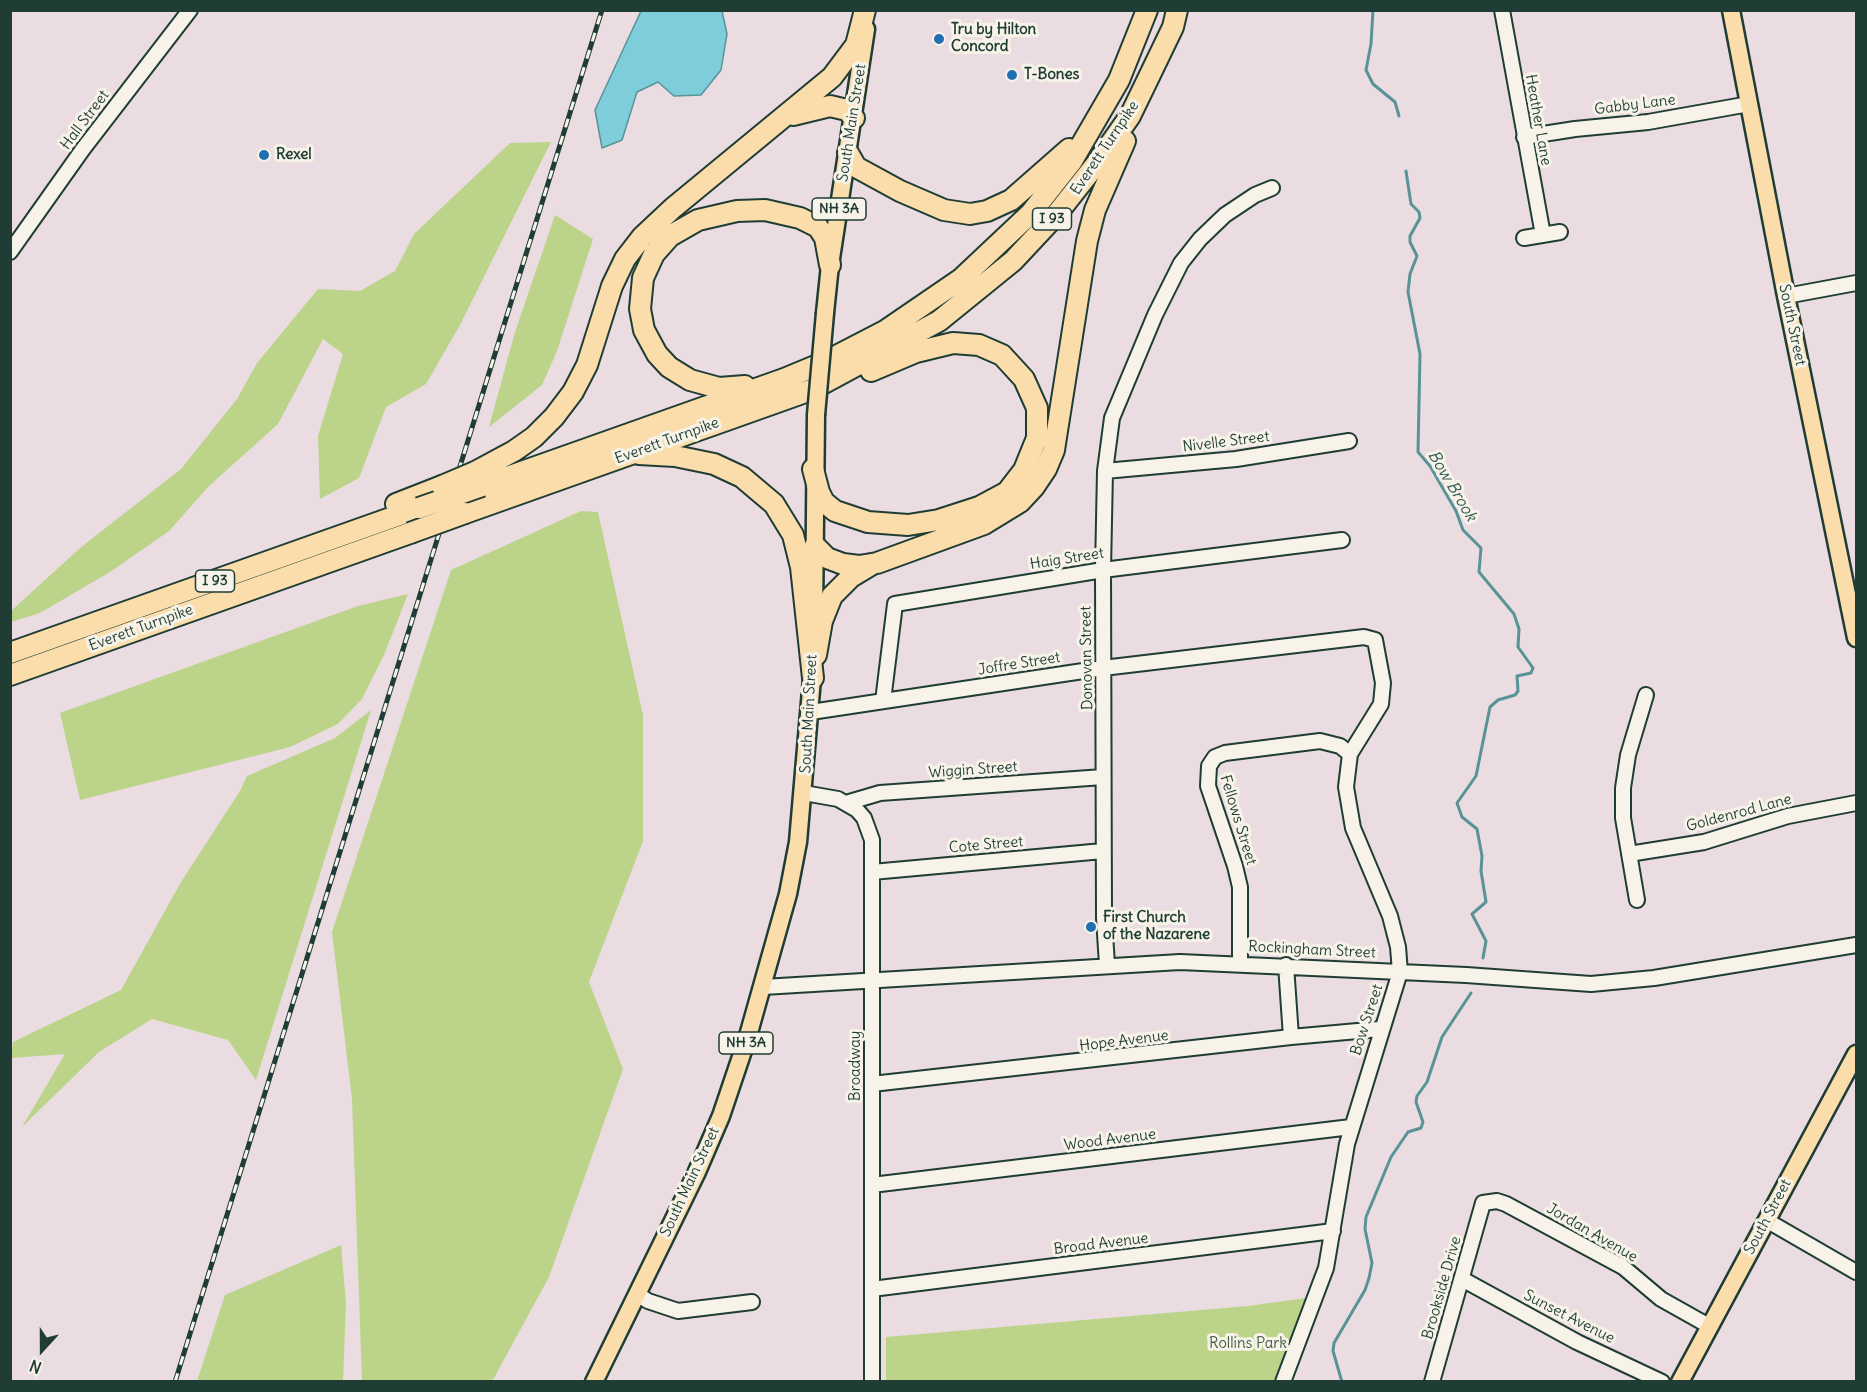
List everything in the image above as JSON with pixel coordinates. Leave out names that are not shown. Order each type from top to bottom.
[{"type":"highway","points":[[116,616],[239,561],[442,486],[479,479],[534,437],[554,417],[573,392],[587,365],[612,286],[625,259],[642,237],[673,208],[816,91],[842,66],[855,45],[866,10]]},
{"type":"highway","name":"Everett Turnpike","points":[[10,653],[419,508],[479,479],[819,364],[859,345],[910,315],[961,279],[1031,213],[1072,161],[1108,100],[1147,10]]},
{"type":"highway","points":[[813,678],[819,632],[832,596],[851,577],[877,563],[984,524],[1003,514],[1020,502],[1046,469],[1054,450],[1085,251],[1095,210],[1110,171],[1148,96],[1175,19]]},
{"type":"highway","name":"Everett Turnpike","points":[[10,675],[811,390],[939,321],[1013,261],[1056,215],[1104,154],[1130,116],[1175,19]]},
{"type":"highway","points":[[848,153],[850,160],[861,171],[927,203],[959,214],[987,211],[1011,200],[1035,182],[1084,132],[1108,100]]},
{"type":"highway","points":[[775,124],[803,111],[830,106],[847,110],[854,118]]},
{"type":"highway","points":[[819,364],[802,366],[737,388],[719,388],[690,380],[669,367],[652,347],[642,320],[640,294],[651,260],[670,236],[692,222],[730,212],[775,212],[813,223],[825,238],[830,265]]},
{"type":"highway","points":[[811,390],[844,382],[923,350],[953,343],[973,344],[994,350],[1016,368],[1031,391],[1038,421],[1032,454],[1014,486],[1000,497],[979,507],[939,520],[908,525],[880,524],[846,517],[824,502],[813,469]]},
{"type":"highway","points":[[630,454],[675,456],[714,464],[742,477],[774,504],[793,535],[798,551],[813,678]]},
{"type":"highway","points":[[815,546],[827,558],[843,564],[859,566],[877,563]]},
{"type":"main road","name":"South Main Street","points":[[594,1382],[696,1174],[721,1116],[763,987],[788,894],[804,793],[811,712],[815,546],[813,469],[825,313],[830,265],[854,118],[866,10]]},
{"type":"main road","name":"South Street","points":[[1731,10],[1786,296],[1854,612],[1857,638]]},
{"type":"main road","name":"South Street","points":[[1680,1382],[1857,1054]]},
{"type":"street","name":"Hall Street","points":[[10,252],[82,149],[190,10]]},
{"type":"street","name":"Heather Lane","points":[[1502,10],[1543,235]]},
{"type":"street","name":"Gabby Lane","points":[[1524,137],[1575,129],[1648,122],[1749,104]]},
{"type":"street","name":"Donovan Street","points":[[1107,965],[1103,851],[1103,570],[1105,471],[1112,418],[1136,356],[1181,263],[1225,215],[1255,195],[1272,188]]},
{"type":"street","points":[[1524,238],[1560,232]]},
{"type":"street","points":[[1786,296],[1857,283]]},
{"type":"street","name":"Nivelle Street","points":[[1105,471],[1236,459],[1349,441]]},
{"type":"street","name":"Haig Street","points":[[884,701],[895,604],[1103,570],[1341,540]]},
{"type":"street","name":"Joffre Street","points":[[811,712],[1103,668],[1364,638],[1375,640]]},
{"type":"street","name":"Bow Street","points":[[1283,1382],[1320,1288],[1333,1231],[1351,1127],[1380,1029],[1400,972],[1398,947],[1390,916],[1353,828],[1346,787],[1350,754],[1381,704],[1383,683],[1375,640]]},
{"type":"street","points":[[1637,900],[1623,818],[1623,788],[1628,755],[1646,695]]},
{"type":"street","name":"Fellows Street","points":[[1240,963],[1240,887],[1208,786],[1209,766],[1215,758],[1225,753],[1320,741],[1340,746],[1350,754]]},
{"type":"street","name":"Wiggin Street","points":[[846,803],[880,793],[1103,777]]},
{"type":"street","points":[[804,793],[846,803]]},
{"type":"street","name":"Broadway","points":[[846,803],[857,810],[869,829],[872,872],[872,1382]]},
{"type":"street","name":"Goldenrod Lane","points":[[1629,854],[1704,842],[1788,816],[1857,803]]},
{"type":"street","name":"Cote Street","points":[[872,872],[1103,851]]},
{"type":"street","name":"Rockingham Street","points":[[763,987],[1107,965],[1240,963],[1601,983],[1654,978],[1857,945]]},
{"type":"street","points":[[1286,965],[1291,1037]]},
{"type":"street","name":"Hope Avenue","points":[[872,1084],[1380,1029]]},
{"type":"street","name":"Wood Avenue","points":[[872,1185],[1351,1127]]},
{"type":"street","name":"Jordan Avenue","points":[[1483,1203],[1497,1201],[1506,1204],[1623,1267],[1661,1299],[1709,1326]]},
{"type":"street","name":"Brookside Drive","points":[[1432,1382],[1483,1203]]},
{"type":"street","points":[[1766,1220],[1857,1272]]},
{"type":"street","name":"Broad Avenue","points":[[872,1289],[1333,1231]]},
{"type":"street","name":"Sunset Avenue","points":[[1462,1279],[1576,1342],[1662,1382]]},
{"type":"street","points":[[637,1294],[648,1302],[678,1311],[752,1302]]},
{"type":"green space","points":[[551,142],[460,325],[426,384],[386,407],[359,478],[320,499],[318,436],[343,354],[323,339],[278,424],[209,486],[169,531],[110,572],[40,613],[11,622],[11,611],[80,548],[181,469],[237,399],[257,363],[318,289],[360,291],[395,271],[414,234],[510,143]]},
{"type":"green space","points":[[555,215],[593,239],[557,351],[542,385],[489,427],[515,332]]},
{"type":"green space","points":[[581,511],[598,512],[643,715],[643,841],[589,982],[623,1069],[549,1277],[494,1378],[490,1382],[362,1381],[352,1099],[332,932],[451,570]]},
{"type":"green space","points":[[408,594],[384,655],[362,699],[338,724],[290,747],[80,800],[60,713],[358,606]]},
{"type":"green space","points":[[371,710],[256,1080],[228,1040],[152,1019],[99,1052],[22,1127],[65,1054],[11,1058],[13,1042],[121,990],[181,882],[240,791],[247,776],[335,738]]},
{"type":"green space","points":[[341,1245],[346,1304],[343,1381],[197,1381],[225,1295]]},
{"type":"green space","name":"Rollins Park","points":[[1306,1298],[1275,1381],[886,1381],[886,1337],[1248,1306]]},
{"type":"water","points":[[641,11],[722,11],[727,34],[721,70],[701,95],[674,96],[658,82],[637,92],[622,140],[602,148],[595,110]]},
{"type":"waterway","name":"Bow Brook","points":[[1373,10],[1371,44],[1366,70],[1373,84],[1395,102],[1399,116]]},
{"type":"waterway","name":"Bow Brook","points":[[1406,171],[1411,204],[1419,212],[1420,218],[1410,236],[1410,242],[1417,256],[1410,274],[1408,292],[1420,354],[1418,452],[1430,466],[1456,511],[1463,530],[1481,548],[1479,572],[1514,614],[1519,629],[1518,647],[1533,668],[1531,673],[1517,676],[1518,691],[1515,695],[1498,700],[1490,707],[1476,776],[1457,803],[1462,817],[1477,829],[1482,856],[1481,871],[1486,902],[1472,914],[1486,941],[1483,958]]},
{"type":"waterway","name":"Bow Brook","points":[[1342,1382],[1333,1351],[1334,1343],[1365,1290],[1369,1278],[1372,1263],[1365,1229],[1366,1217],[1391,1157],[1408,1132],[1421,1128],[1423,1122],[1416,1102],[1417,1096],[1427,1082],[1442,1037],[1471,993]]},
{"type":"railway","points":[[175,1382],[602,10]]},
{"type":"place","name":"Tru by Hilton Concord","points":[[939,39]]},
{"type":"place","name":"T-Bones","points":[[1012,75]]},
{"type":"place","name":"Rexel","points":[[264,155]]},
{"type":"place","name":"First Church of the Nazarene","points":[[1091,927]]}]
